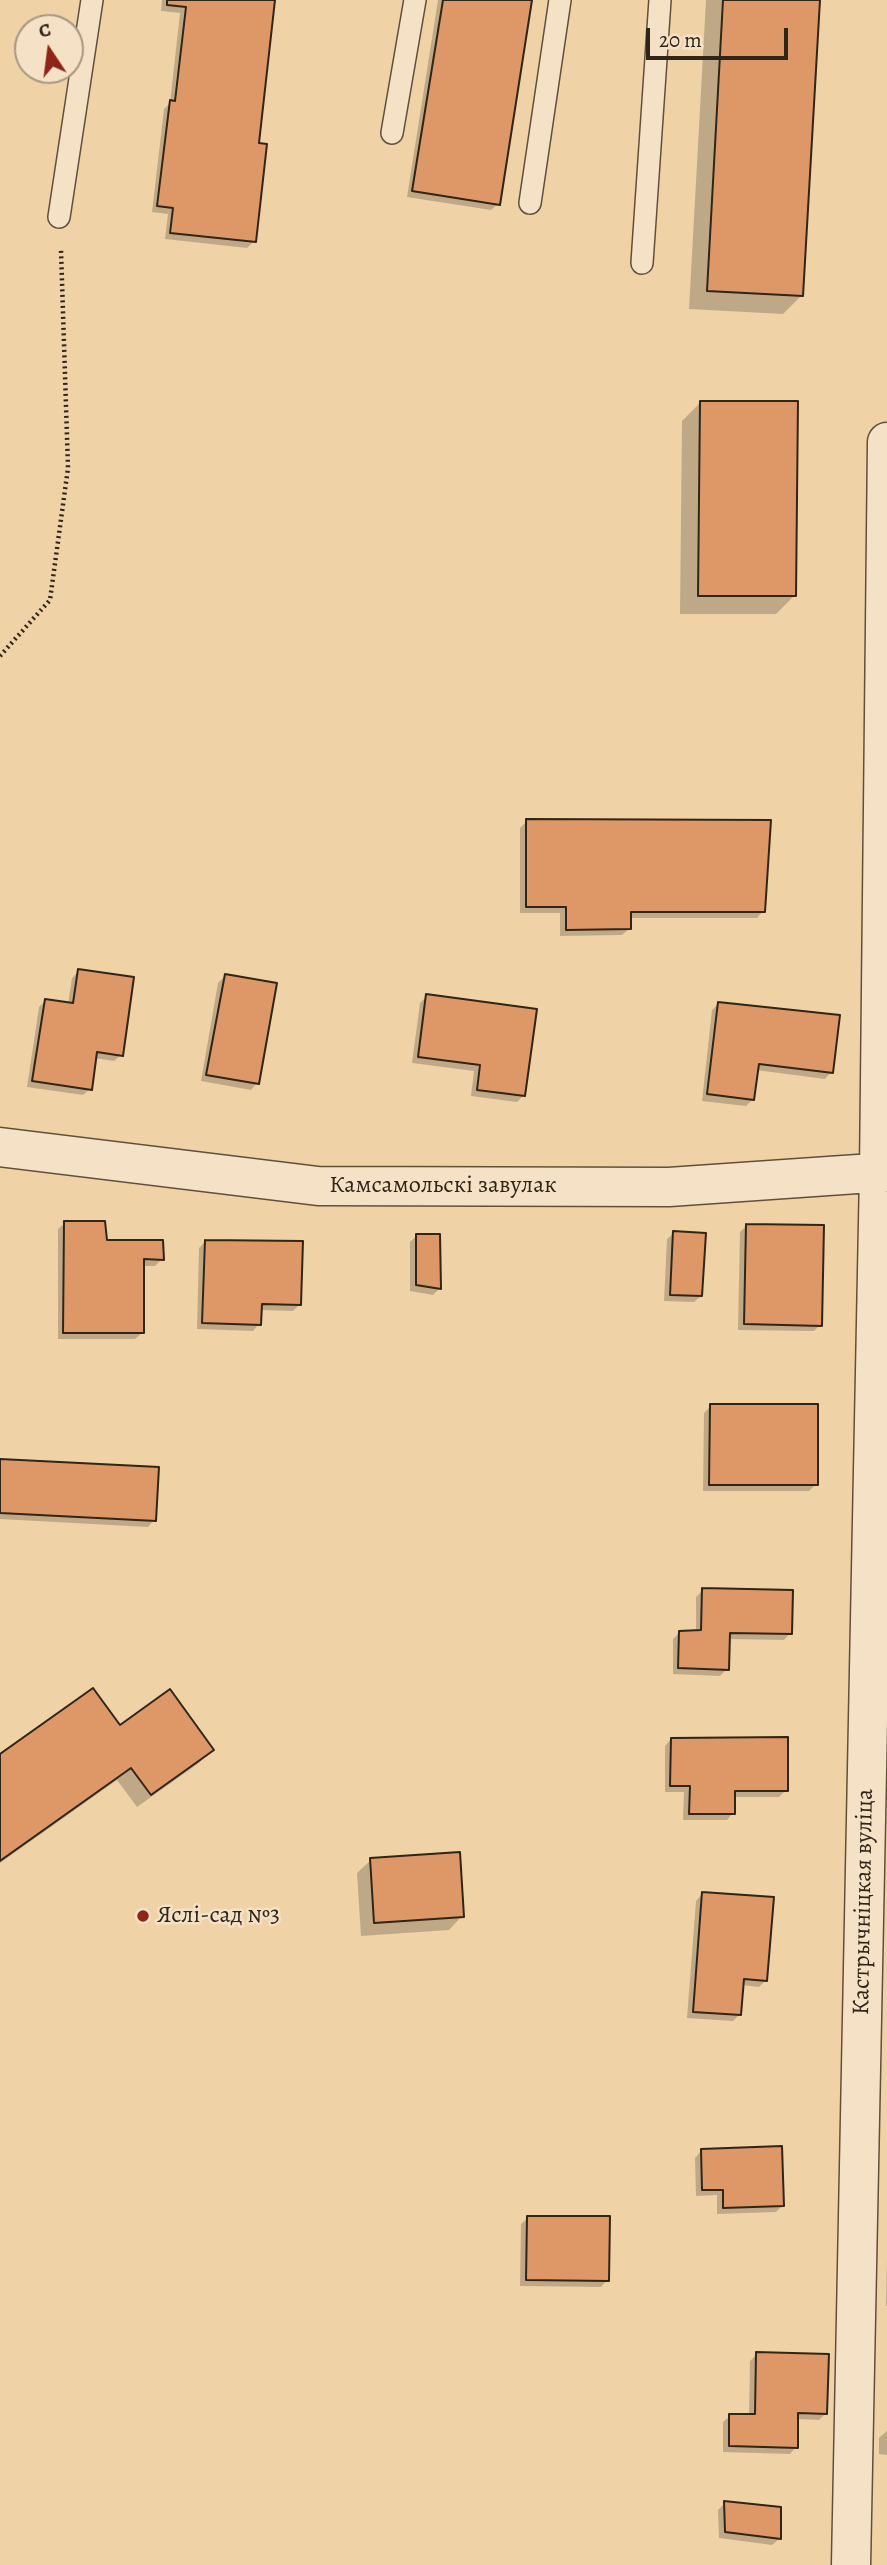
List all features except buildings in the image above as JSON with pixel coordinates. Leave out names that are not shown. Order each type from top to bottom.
[{"type":"street","name":"Кастрычніцкая вуліца","points":[[851,2565],[883,1172],[887,442]]},
{"type":"street","name":"Камсамольскі завулак","points":[[0,1147],[318,1186],[669,1187],[883,1172]]},
{"type":"lane","points":[[59,217],[92,0]]},
{"type":"lane","points":[[392,133],[415,0]]},
{"type":"lane","points":[[530,203],[560,0]]},
{"type":"lane","points":[[642,263],[660,0]]},
{"type":"path","points":[[0,656],[50,600],[68,468],[59,217]]},
{"type":"place","name":"Яслі-сад №3","points":[[143,1916]]}]
